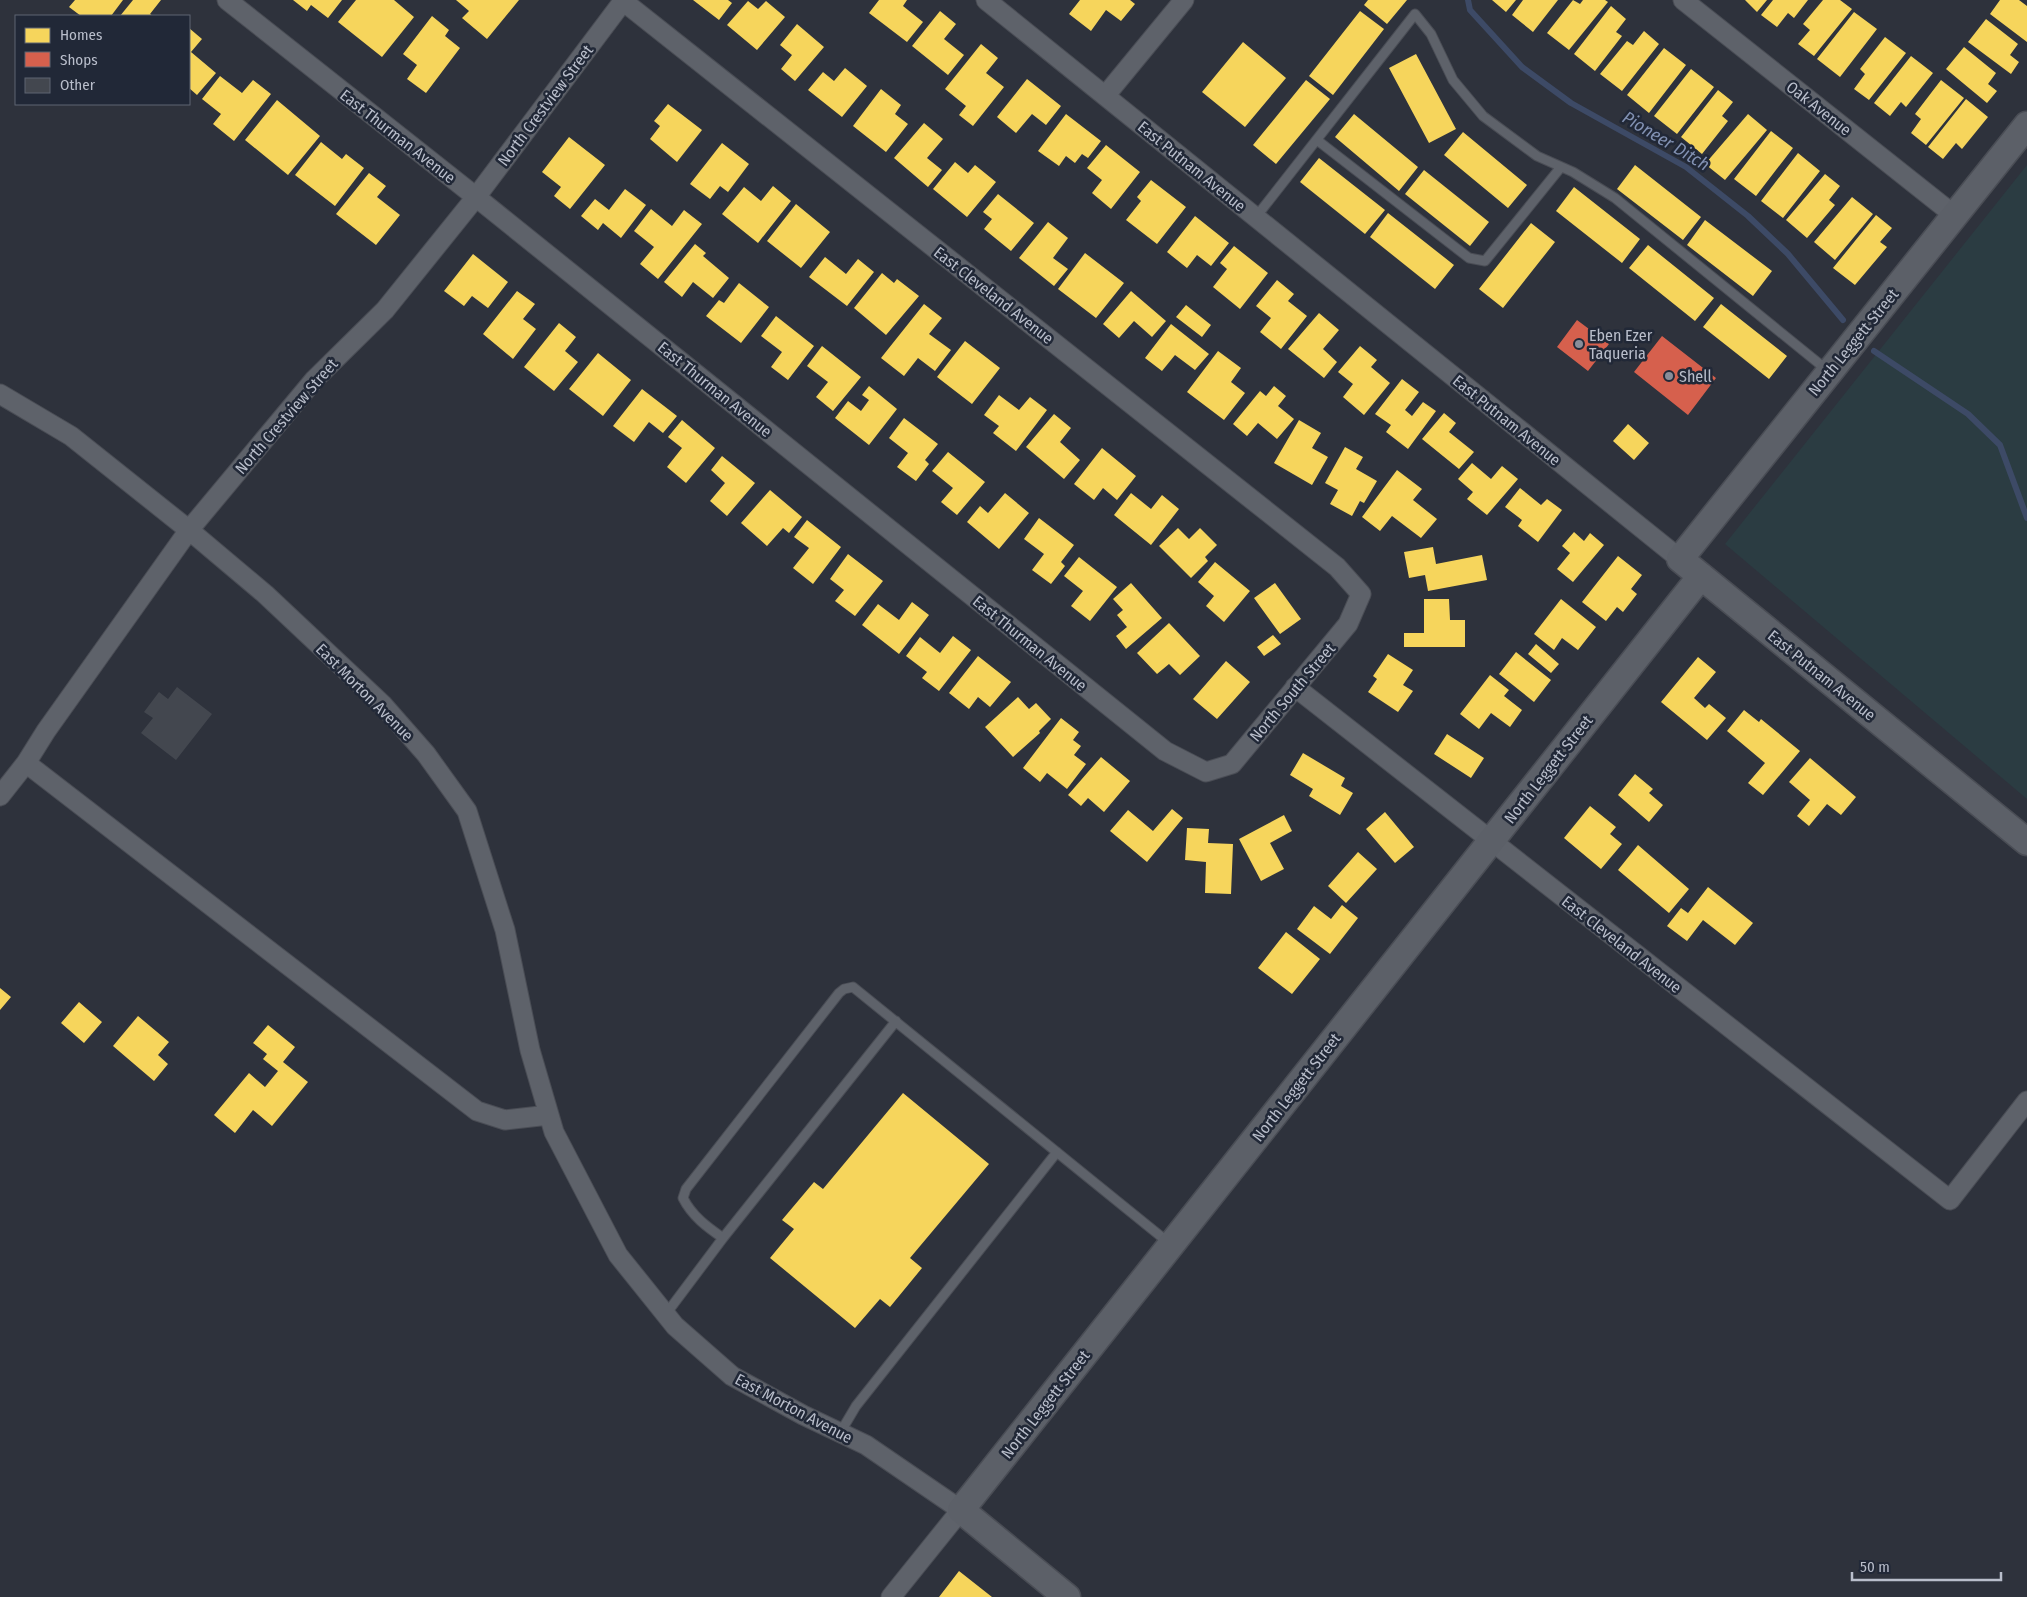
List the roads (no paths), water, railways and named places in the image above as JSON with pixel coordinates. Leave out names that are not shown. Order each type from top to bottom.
[{"type":"street","name":"East Thurman Avenue","points":[[226,0],[476,197],[1165,751],[1206,772]]},
{"type":"street","name":"East Putnam Avenue","points":[[986,0],[1680,559],[2027,842]]},
{"type":"street","points":[[1105,96],[1184,0]]},
{"type":"street","name":"Oak Avenue","points":[[1683,0],[1954,216]]},
{"type":"street","name":"North Crestview Street","points":[[0,796],[26,762],[46,730],[189,530],[314,380],[385,310],[476,197],[623,1]]},
{"type":"street","name":"East Cleveland Avenue","points":[[623,1],[1338,567],[1361,594]]},
{"type":"street","name":"North Leggett Street","points":[[1680,559],[2027,125]]},
{"type":"street","name":"East Morton Avenue","points":[[0,394],[71,436],[189,530],[265,594],[384,705],[426,754],[467,811],[504,930],[530,1050],[554,1132],[618,1255],[675,1326],[732,1376],[803,1415],[866,1445],[961,1510],[1067,1597]]},
{"type":"street","name":"North Leggett Street","points":[[891,1597],[1701,576]]},
{"type":"street","name":"North South Street","points":[[1206,772],[1232,764],[1348,624],[1361,594]]},
{"type":"street","name":"East Cleveland Avenue","points":[[1295,688],[1950,1200],[2027,1101]]},
{"type":"street","points":[[26,762],[478,1111],[505,1120],[549,1115]]},
{"type":"lane","points":[[1256,217],[1415,14],[1431,34],[1453,80],[1483,116],[1537,156],[1561,167],[1616,198],[1829,372]]},
{"type":"lane","points":[[1317,140],[1469,258],[1485,261],[1561,167]]},
{"type":"lane","points":[[723,1238],[704,1224],[688,1208],[683,1198],[686,1189],[839,993],[844,989],[853,987],[1171,1245]]},
{"type":"lane","points":[[666,1314],[723,1238],[896,1021]]},
{"type":"lane","points":[[840,1433],[856,1406],[1058,1152]]},
{"type":"waterway","name":"Pioneer Ditch","points":[[1468,0],[1470,10],[1522,67],[1571,103],[1686,167],[1748,216],[1788,254],[1843,320]]},
{"type":"waterway","name":"Pioneer Ditch","points":[[1874,351],[1968,414],[2000,445],[2027,518]]},
{"type":"place","name":"Eben Ezer Taqueria","points":[[1579,344]]},
{"type":"place","name":"Shell","points":[[1669,376]]}]
